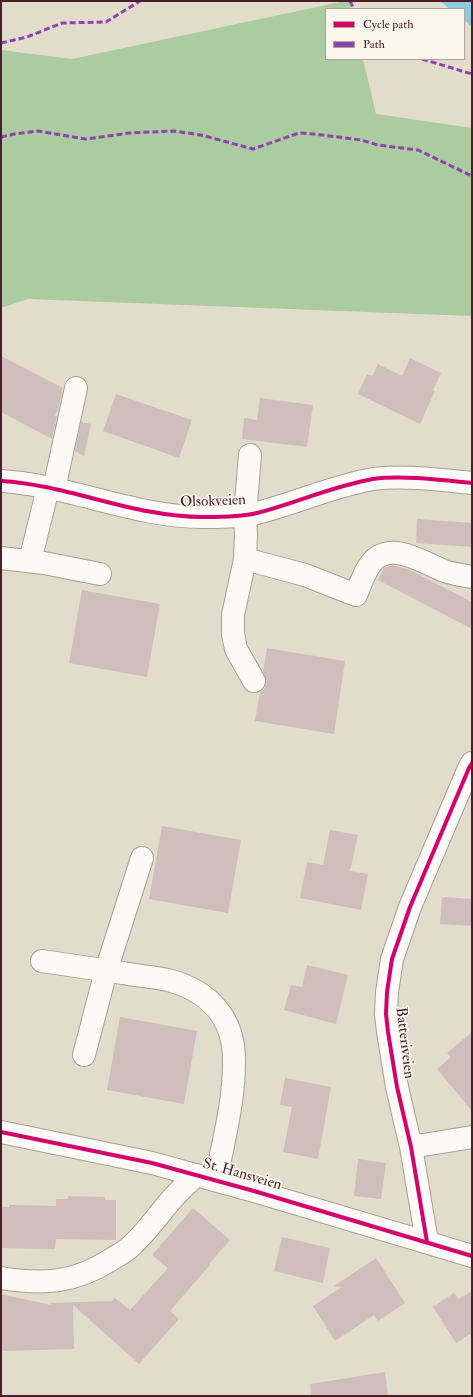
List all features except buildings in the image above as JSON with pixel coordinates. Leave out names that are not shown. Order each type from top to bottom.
[{"type":"street","points":[[30,561],[51,489],[76,388]]},
{"type":"street","points":[[250,455],[245,514],[245,559],[234,615],[233,634],[236,649],[254,681]]},
{"type":"street","name":"Olsokveien","points":[[1,481],[30,484],[153,513],[205,517],[256,513],[374,479],[392,478],[472,483]]},
{"type":"street","points":[[245,559],[305,575],[356,594],[367,570],[375,559],[387,552],[407,555],[443,571],[472,577]]},
{"type":"street","points":[[1,558],[30,561],[100,574]]},
{"type":"street","name":"Batteriveien","points":[[427,1242],[411,1147],[397,1087],[386,1014],[387,992],[392,959],[410,907],[472,763]]},
{"type":"street","points":[[84,1055],[106,971],[142,858]]},
{"type":"street","points":[[42,961],[169,980],[198,991],[213,1003],[225,1019],[232,1039],[234,1062],[231,1104],[206,1178]]},
{"type":"street","name":"St. Hansveien","points":[[1,1132],[152,1163],[472,1256]]},
{"type":"street","points":[[411,1147],[472,1137]]},
{"type":"street","name":"St. Hansveien","points":[[1,1278],[18,1281],[46,1282],[75,1278],[101,1266],[129,1248],[149,1228],[173,1198],[206,1178]]},
{"type":"green space","points":[[350,1],[351,8],[325,8],[325,60],[363,60],[376,114],[472,128],[472,316],[28,299],[1,308],[1,50],[72,59]]},
{"type":"water","points":[[440,1],[472,1],[472,27],[465,21],[465,8],[449,8]]},
{"type":"marked path","points":[[1,43],[27,37],[62,23],[106,22],[140,1]]},
{"type":"marked path","points":[[350,1],[354,8]]},
{"type":"marked path","points":[[425,60],[472,74]]},
{"type":"marked path","points":[[1,137],[38,131],[86,139],[129,133],[174,131],[201,135],[253,149],[299,133],[314,134],[361,140],[378,145],[418,150],[472,176]]},
{"type":"cycle path","points":[[1,481],[52,488],[154,512],[180,516],[206,517],[238,516],[257,513],[329,490],[373,479],[435,479],[472,483]]},
{"type":"cycle path","points":[[427,1242],[411,1147],[397,1087],[388,1032],[386,1014],[387,992],[392,959],[410,907],[472,763]]},
{"type":"cycle path","points":[[1,1132],[152,1163],[254,1191],[472,1256]]}]
